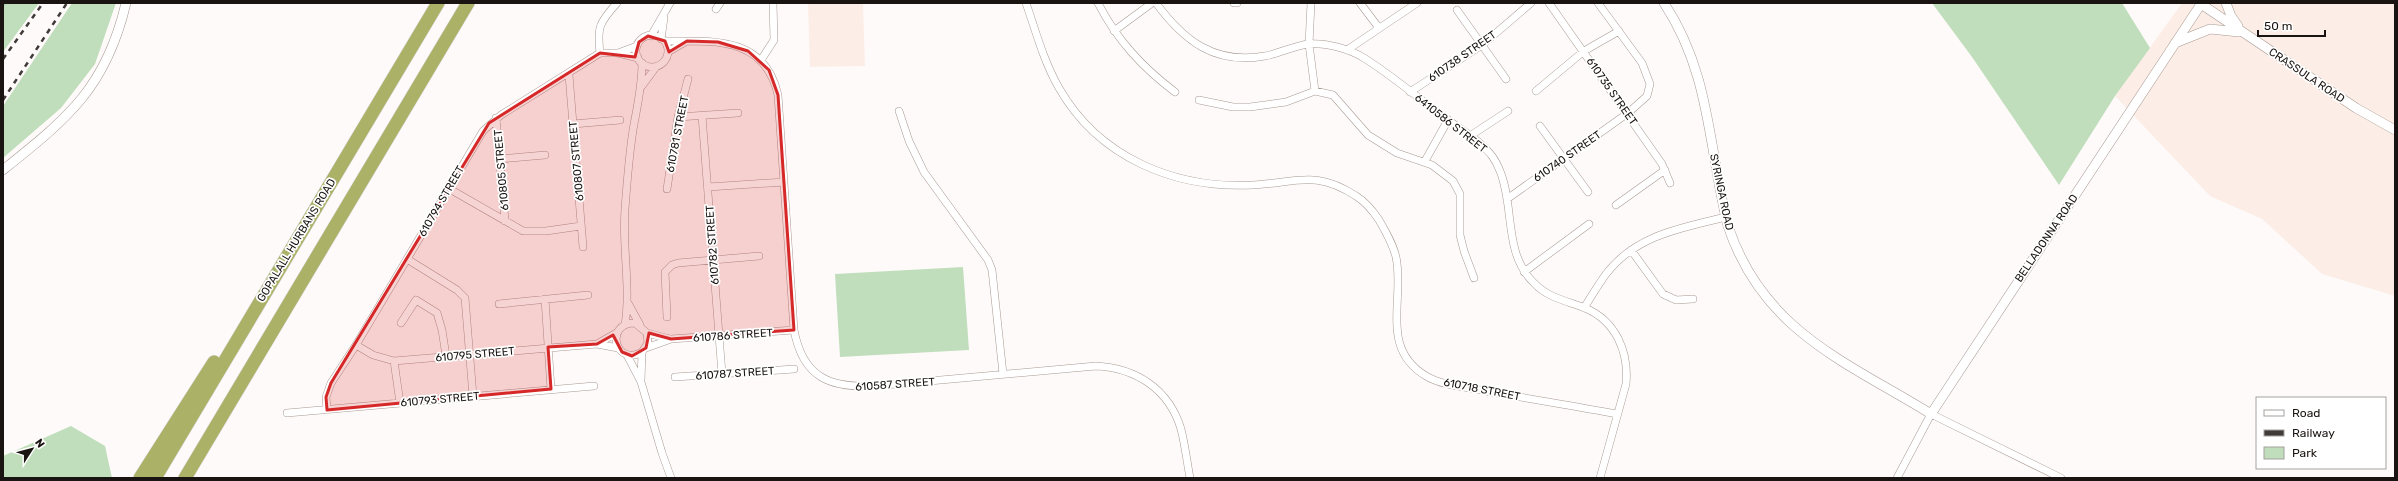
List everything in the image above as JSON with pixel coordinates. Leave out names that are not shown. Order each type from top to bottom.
[{"type":"highway","name":"GOPALALL HURBANS ROAD","points":[[155,478],[438,3]]},
{"type":"highway","points":[[185,478],[468,3]]},
{"type":"highway","points":[[140,478],[221,353],[246,323]]},
{"type":"street","points":[[3,170],[54,129],[84,98],[114,44],[126,3]]},
{"type":"street","points":[[617,3],[600,23],[598,32],[600,53],[618,54],[640,61],[648,67],[656,67]]},
{"type":"street","points":[[618,54],[637,46],[642,40],[651,36],[664,16],[670,3]]},
{"type":"street","points":[[761,60],[774,40],[773,3]]},
{"type":"street","name":"610718 STREET","points":[[1026,3],[1050,70],[1059,89],[1074,112],[1091,131],[1121,154],[1161,173],[1192,181],[1234,186],[1290,179],[1314,179],[1330,182],[1360,198],[1372,210],[1391,243],[1396,259],[1396,317],[1399,340],[1409,361],[1426,376],[1456,385],[1618,414]]},
{"type":"street","points":[[1098,3],[1114,31],[1142,66],[1175,92]]},
{"type":"street","points":[[1114,31],[1152,3]]},
{"type":"street","name":"6410586 STREET","points":[[1156,3],[1183,36],[1195,44],[1223,55],[1247,58],[1264,56],[1309,44],[1347,50],[1363,57],[1470,136],[1491,156],[1503,180],[1507,198],[1514,254],[1524,272],[1544,292],[1584,308],[1606,322],[1621,343],[1627,370],[1626,384],[1600,478]]},
{"type":"street","points":[[1310,3],[1309,44],[1315,91]]},
{"type":"street","points":[[1360,3],[1380,28]]},
{"type":"street","points":[[1347,50],[1417,3]]},
{"type":"street","name":"610738 STREET","points":[[1410,92],[1482,45],[1531,3]]},
{"type":"street","name":"610735 STREET","points":[[1549,3],[1628,113],[1665,170],[1670,183]]},
{"type":"street","name":"610740 STREET","points":[[1507,198],[1628,113],[1647,96],[1650,84],[1642,63],[1598,3]]},
{"type":"street","name":"SYRINGA ROAD","points":[[1664,3],[1693,58],[1703,92],[1726,217],[1734,244],[1756,285],[1788,323],[1808,340],[1931,414]]},
{"type":"street","name":"CRASSULA ROAD","points":[[2202,3],[2356,108],[2395,130]]},
{"type":"street","name":"BELLADONNA ROAD","points":[[1897,478],[1931,414],[2202,3]]},
{"type":"street","points":[[2226,3],[2231,16],[2243,31]]},
{"type":"street","points":[[1457,10],[1506,79]]},
{"type":"street","points":[[642,86],[656,67],[665,61],[668,52],[663,40],[664,16]]},
{"type":"street","points":[[2174,44],[2210,29],[2229,29],[2251,36]]},
{"type":"street","points":[[1536,91],[1584,51],[1619,31]]},
{"type":"street","points":[[651,36],[663,40]]},
{"type":"street","name":"610587 STREET","points":[[663,40],[732,44],[748,51],[761,60],[775,82],[778,95],[794,330],[797,345],[809,366],[833,383],[848,387],[1096,366],[1117,367],[1138,375],[1157,389],[1171,408],[1181,429],[1190,478]]},
{"type":"street","points":[[668,52],[687,41]]},
{"type":"street","points":[[625,325],[628,302],[624,247],[625,212],[632,136],[642,86],[637,46]]},
{"type":"street","name":"610794 STREET","points":[[327,410],[326,397],[331,383],[356,345],[482,131],[496,118],[569,74],[600,53]]},
{"type":"street","name":"610807 STREET","points":[[569,74],[583,247]]},
{"type":"street","name":"610781 STREET","points":[[667,189],[678,117],[688,79]]},
{"type":"street","points":[[1199,100],[1233,107],[1250,107],[1286,102],[1315,91],[1326,92],[1339,99],[1356,123],[1368,135],[1391,150],[1424,161],[1446,174],[1458,187],[1461,205],[1460,235],[1474,278]]},
{"type":"street","points":[[899,111],[909,141],[924,172],[988,260],[992,270],[1003,374]]},
{"type":"street","points":[[1470,136],[1508,112]]},
{"type":"street","points":[[678,117],[738,113]]},
{"type":"street","name":"610782 STREET","points":[[702,116],[722,374]]},
{"type":"street","name":"610805 STREET","points":[[496,118],[505,221]]},
{"type":"street","points":[[573,124],[620,120]]},
{"type":"street","points":[[1424,161],[1448,120]]},
{"type":"street","points":[[1540,126],[1588,192]]},
{"type":"street","points":[[500,159],[545,155]]},
{"type":"street","points":[[1616,205],[1665,170]]},
{"type":"street","points":[[708,187],[784,182]]},
{"type":"street","points":[[448,188],[523,231],[532,232],[581,226]]},
{"type":"street","points":[[1584,308],[1606,274],[1642,242],[1662,232],[1726,217]]},
{"type":"street","points":[[1524,272],[1589,224]]},
{"type":"street","points":[[1632,250],[1664,294],[1676,300],[1694,299]]},
{"type":"street","points":[[667,317],[665,272],[668,268],[678,263],[759,256]]},
{"type":"street","points":[[407,259],[457,290],[465,298],[473,396]]},
{"type":"street","points":[[499,304],[588,295]]},
{"type":"street","points":[[545,299],[551,389]]},
{"type":"street","points":[[401,324],[416,300],[437,313],[442,330],[446,356]]},
{"type":"street","points":[[628,302],[640,325],[647,333],[671,339]]},
{"type":"street","points":[[597,344],[618,332],[625,325],[630,323],[640,325]]},
{"type":"street","name":"610786 STREET","points":[[671,339],[719,337],[794,330]]},
{"type":"street","points":[[618,332],[616,342],[618,348]]},
{"type":"street","points":[[641,382],[644,350],[648,343],[647,333]]},
{"type":"street","points":[[627,355],[632,356],[671,339]]},
{"type":"street","points":[[597,344],[618,348],[627,355],[641,382],[671,478]]},
{"type":"street","name":"610795 STREET","points":[[356,345],[373,355],[394,361],[597,344]]},
{"type":"street","points":[[394,361],[400,403]]},
{"type":"street","name":"610787 STREET","points":[[675,377],[794,369]]},
{"type":"street","name":"610793 STREET","points":[[287,413],[594,386]]},
{"type":"street","points":[[1931,414],[2061,478]]},
{"type":"highlighted area","points":[[648,36],[665,41],[669,52],[687,41],[718,42],[748,51],[769,70],[778,95],[794,330],[671,339],[649,333],[646,348],[632,356],[622,352],[613,335],[597,344],[548,347],[551,389],[327,410],[326,397],[331,383],[489,123],[600,53],[635,57],[639,42]]},
{"type":"shaded area","points":[[808,3],[863,3],[865,66],[810,67]]},
{"type":"shaded area","points":[[2182,3],[2395,3],[2395,296],[2322,274],[2262,219],[2210,196],[2115,96]]},
{"type":"green space","points":[[3,3],[39,3],[3,52]]},
{"type":"green space","points":[[72,3],[116,3],[95,64],[61,108],[3,158],[3,106]]},
{"type":"green space","points":[[1932,3],[2122,3],[2150,48],[2115,96],[2059,185],[1972,57]]},
{"type":"green space","points":[[963,267],[969,350],[840,357],[835,274]]},
{"type":"green space","points":[[71,426],[105,446],[112,478],[3,478],[3,456]]},
{"type":"railway","points":[[3,59],[43,3]]},
{"type":"railway","points":[[3,100],[67,3]]}]
